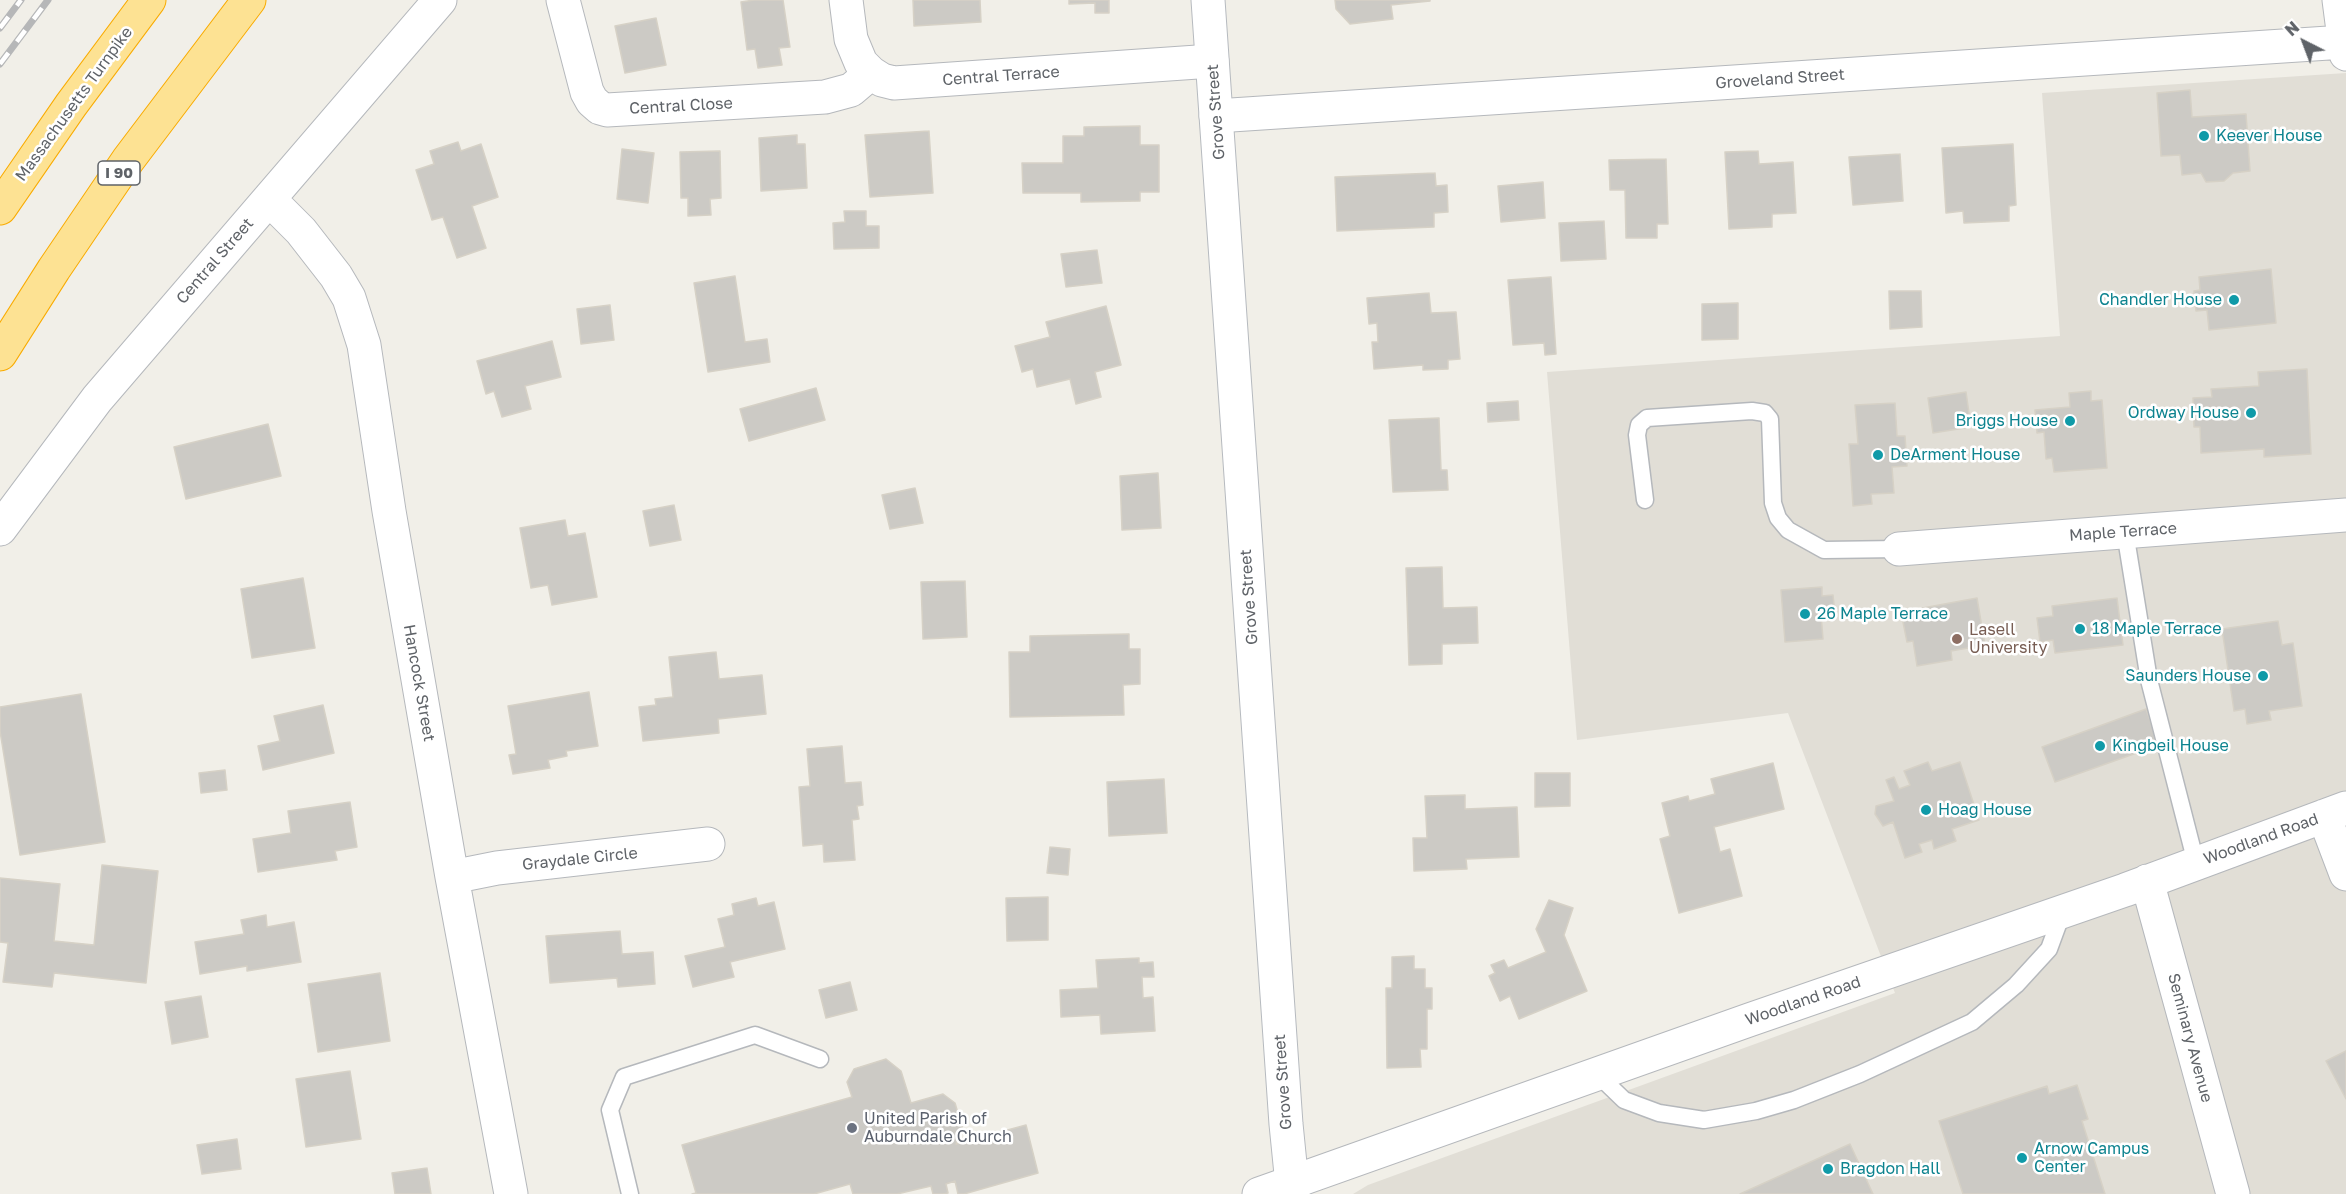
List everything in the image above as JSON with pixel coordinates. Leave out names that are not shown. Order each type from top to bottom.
[{"type":"highway","name":"Massachusetts Turnpike","points":[[0,208],[71,105],[149,0]]},
{"type":"highway","name":"I 90","points":[[0,354],[54,268],[128,160],[249,0]]},
{"type":"street","name":"Central Street","points":[[0,529],[97,399],[440,0]]},
{"type":"street","name":"Central Close","points":[[563,0],[587,92],[592,101],[600,108],[607,110],[825,97],[851,90],[871,73]]},
{"type":"street","points":[[846,0],[850,39],[861,63],[871,73]]},
{"type":"street","name":"Grove Street","points":[[1208,0],[1292,1189]]},
{"type":"street","points":[[2339,0],[2345,48]]},
{"type":"street","name":"Groveland Street","points":[[1216,116],[2345,48]]},
{"type":"street","name":"Central Terrace","points":[[871,73],[882,80],[904,83],[1212,61]]},
{"type":"street","name":"Hancock Street","points":[[269,199],[301,231],[330,269],[349,298],[358,320],[452,877],[511,1194]]},
{"type":"street","name":"Maple Terrace","points":[[1899,549],[2346,515]]},
{"type":"street","points":[[2335,812],[2346,874]]},
{"type":"street","name":"Woodland Road","points":[[1259,1194],[1292,1189],[1597,1074],[2147,881],[2335,812]]},
{"type":"street","name":"Graydale Circle","points":[[452,877],[496,868],[708,844]]},
{"type":"street","name":"Seminary Avenue","points":[[2147,881],[2233,1194]]},
{"type":"lane","points":[[1646,500],[1637,435],[1639,425],[1647,418],[1752,411],[1765,413],[1770,419],[1773,503],[1778,518],[1788,530],[1824,550],[1899,549]]},
{"type":"lane","points":[[2125,532],[2149,680],[2196,863]]},
{"type":"lane","points":[[1597,1074],[1624,1100],[1659,1113],[1704,1120],[1756,1111],[1794,1100],[1860,1074],[1972,1022],[2016,985],[2049,949],[2063,910]]},
{"type":"lane","points":[[630,1194],[610,1110],[624,1077],[755,1035],[820,1059]]},
{"type":"shaded area","name":"Lasell University","points":[[2346,73],[2346,1194],[1353,1194],[1368,1185],[1895,993],[1788,713],[1577,740],[1547,372],[2060,336],[2042,93]]},
{"type":"building","points":[[783,0],[790,47],[779,48],[782,65],[758,68],[755,49],[747,50],[741,2]]},
{"type":"building","points":[[913,0],[980,0],[981,22],[914,26]]},
{"type":"building","points":[[1069,0],[1109,0],[1109,13],[1095,13],[1095,3],[1069,4]]},
{"type":"building","points":[[1335,0],[1430,1],[1391,5],[1393,19],[1350,24],[1336,9]]},
{"type":"building","points":[[656,18],[666,65],[625,73],[615,26]]},
{"type":"building","name":"Keever House","points":[[2190,90],[2192,117],[2246,114],[2250,171],[2233,173],[2224,181],[2206,182],[2201,173],[2182,175],[2180,155],[2161,156],[2157,93]]},
{"type":"building","points":[[1140,126],[1140,145],[1159,145],[1159,192],[1140,192],[1140,201],[1081,202],[1081,193],[1023,193],[1022,163],[1063,163],[1063,136],[1084,136],[1084,127]]},
{"type":"building","points":[[929,131],[933,193],[870,197],[865,135]]},
{"type":"building","points":[[797,135],[797,144],[805,144],[807,188],[761,191],[759,138]]},
{"type":"building","points":[[458,142],[461,151],[481,144],[498,197],[472,206],[486,248],[457,258],[443,217],[432,220],[416,170],[434,164],[430,151]]},
{"type":"building","points":[[2013,144],[2016,205],[2009,206],[2009,221],[1964,223],[1963,211],[1946,213],[1942,148]]},
{"type":"building","points":[[622,149],[654,153],[648,203],[617,199]]},
{"type":"building","points":[[720,151],[721,198],[710,199],[711,215],[688,216],[688,198],[681,198],[680,152]]},
{"type":"building","points":[[1758,151],[1759,164],[1793,162],[1796,213],[1772,214],[1772,227],[1729,229],[1725,152]]},
{"type":"building","points":[[1900,154],[1903,201],[1853,205],[1849,157]]},
{"type":"building","points":[[1666,159],[1668,224],[1657,224],[1657,238],[1626,238],[1625,190],[1610,190],[1609,160]]},
{"type":"building","points":[[1435,173],[1436,186],[1447,185],[1448,212],[1434,213],[1434,227],[1337,231],[1335,177]]},
{"type":"building","points":[[1543,182],[1545,218],[1501,222],[1498,186]]},
{"type":"building","points":[[844,211],[866,211],[866,226],[879,226],[879,248],[834,249],[833,223],[845,222]]},
{"type":"building","points":[[1604,221],[1606,259],[1561,261],[1559,223]]},
{"type":"building","points":[[1097,250],[1102,283],[1066,287],[1061,254]]},
{"type":"building","name":"Chandler House","points":[[2271,269],[2276,323],[2209,330],[2207,310],[2196,311],[2194,291],[2200,290],[2199,277]]},
{"type":"building","points":[[735,276],[745,342],[767,339],[770,362],[708,372],[694,283]]},
{"type":"building","points":[[1551,277],[1556,354],[1545,355],[1544,343],[1513,345],[1508,280]]},
{"type":"building","points":[[1889,291],[1921,291],[1922,327],[1890,329]]},
{"type":"building","points":[[1429,293],[1431,313],[1456,312],[1460,359],[1448,360],[1448,369],[1423,370],[1423,365],[1374,369],[1372,342],[1378,342],[1377,323],[1369,324],[1367,298]]},
{"type":"building","points":[[1738,303],[1738,339],[1702,340],[1702,304]]},
{"type":"building","points":[[610,305],[614,340],[581,344],[577,309]]},
{"type":"building","points":[[1106,306],[1121,365],[1095,372],[1101,397],[1076,404],[1070,379],[1037,387],[1033,369],[1022,372],[1015,346],[1050,337],[1046,322]]},
{"type":"building","points":[[552,341],[561,377],[525,386],[531,409],[502,417],[494,391],[486,394],[477,361]]},
{"type":"building","name":"Ordway House","points":[[2307,369],[2311,454],[2264,457],[2264,449],[2201,453],[2200,427],[2194,427],[2193,398],[2212,397],[2211,389],[2259,386],[2258,372]]},
{"type":"building","points":[[816,388],[825,420],[749,441],[740,409]]},
{"type":"building","name":"Briggs House","points":[[2091,391],[2091,401],[2102,400],[2107,468],[2054,472],[2052,458],[2046,459],[2044,432],[2037,433],[2035,410],[2070,407],[2069,393]]},
{"type":"building","points":[[1966,392],[1971,427],[1933,433],[1928,398]]},
{"type":"building","points":[[1518,401],[1519,420],[1488,422],[1487,403]]},
{"type":"building","name":"DeArment House","points":[[1895,403],[1897,436],[1905,436],[1907,466],[1892,467],[1894,493],[1871,494],[1872,504],[1853,506],[1849,444],[1858,444],[1855,405]]},
{"type":"building","points":[[1439,418],[1441,470],[1447,470],[1448,490],[1393,492],[1389,420]]},
{"type":"building","points":[[268,424],[281,476],[186,499],[174,447]]},
{"type":"building","points":[[1158,473],[1161,528],[1122,530],[1120,476]]},
{"type":"building","points":[[915,488],[923,523],[890,529],[882,495]]},
{"type":"building","points":[[674,505],[681,540],[650,546],[643,511]]},
{"type":"building","points":[[565,520],[568,536],[585,533],[597,597],[552,605],[548,585],[531,588],[520,528]]},
{"type":"building","points":[[1442,567],[1443,608],[1477,607],[1478,643],[1442,644],[1442,664],[1409,665],[1406,568]]},
{"type":"building","points":[[303,578],[315,648],[252,658],[241,589]]},
{"type":"building","points":[[965,581],[967,637],[923,639],[921,582]]},
{"type":"building","name":"26 Maple Terrace","points":[[1822,587],[1822,596],[1833,595],[1835,614],[1821,615],[1823,639],[1785,642],[1781,590]]},
{"type":"building","points":[[1977,598],[1985,645],[1951,651],[1952,660],[1917,666],[1913,641],[1907,642],[1901,612]]},
{"type":"building","name":"18 Maple Terrace","points":[[2117,598],[2123,645],[2055,653],[2053,640],[2040,642],[2037,618],[2053,616],[2052,606]]},
{"type":"building","name":"Saunders House","points":[[2278,621],[2282,645],[2293,643],[2302,706],[2269,711],[2271,720],[2247,724],[2245,709],[2234,711],[2222,629]]},
{"type":"building","points":[[1129,634],[1129,649],[1140,649],[1140,684],[1123,685],[1124,715],[1010,717],[1009,652],[1030,652],[1030,636]]},
{"type":"building","points":[[716,652],[719,679],[762,675],[766,714],[718,719],[719,733],[643,741],[639,707],[656,705],[655,699],[673,697],[669,657]]},
{"type":"building","points":[[589,692],[598,746],[566,751],[567,756],[548,760],[550,768],[513,774],[509,755],[516,754],[508,706]]},
{"type":"building","points":[[81,694],[105,842],[20,855],[0,731],[0,707]]},
{"type":"building","points":[[323,705],[334,753],[263,770],[258,746],[280,741],[274,716]]},
{"type":"building","name":"Kingbeil House","points":[[2146,709],[2159,745],[2055,782],[2042,747]]},
{"type":"building","points":[[842,746],[845,783],[861,782],[863,805],[857,806],[859,819],[852,820],[855,860],[824,862],[823,844],[803,846],[799,787],[810,786],[807,749]]},
{"type":"building","name":"Hoag House","points":[[1928,762],[1932,771],[1960,762],[1979,820],[1952,829],[1956,841],[1934,849],[1932,840],[1919,844],[1922,852],[1905,858],[1893,822],[1883,826],[1875,814],[1876,806],[1894,801],[1886,780],[1894,777],[1899,789],[1910,785],[1904,771]]},
{"type":"building","points":[[1773,763],[1784,809],[1714,827],[1720,852],[1730,849],[1742,896],[1679,913],[1660,839],[1670,836],[1662,803],[1688,796],[1689,801],[1715,794],[1711,779]]},
{"type":"building","points":[[225,770],[227,790],[201,793],[199,773]]},
{"type":"building","points":[[1535,773],[1570,773],[1570,806],[1535,807]]},
{"type":"building","points":[[1164,779],[1167,833],[1109,836],[1107,782]]},
{"type":"building","points":[[1465,795],[1465,809],[1517,807],[1519,857],[1466,859],[1467,869],[1414,871],[1413,838],[1427,838],[1425,796]]},
{"type":"building","points":[[350,802],[357,847],[335,851],[337,860],[258,872],[253,839],[291,833],[288,811]]},
{"type":"building","points":[[1050,847],[1070,849],[1068,875],[1047,873]]},
{"type":"building","points":[[102,865],[158,871],[146,983],[54,973],[52,987],[3,982],[8,943],[0,942],[0,878],[60,884],[54,941],[94,945]]},
{"type":"building","points":[[1048,897],[1048,940],[1007,941],[1006,898]]},
{"type":"building","points":[[756,898],[758,906],[774,902],[785,949],[730,962],[734,977],[693,987],[685,956],[725,947],[718,919],[734,915],[732,904]]},
{"type":"building","points":[[1549,900],[1573,908],[1564,935],[1587,991],[1519,1019],[1510,996],[1500,1001],[1489,976],[1495,973],[1491,965],[1504,960],[1508,968],[1546,952],[1536,929]]},
{"type":"building","points":[[266,915],[267,927],[294,922],[301,962],[247,971],[247,966],[200,974],[195,942],[244,934],[241,920]]},
{"type":"building","points":[[620,931],[622,954],[653,952],[655,984],[618,987],[617,978],[550,983],[546,936]]},
{"type":"building","points":[[1414,956],[1414,969],[1425,969],[1425,988],[1432,988],[1432,1009],[1427,1009],[1427,1049],[1420,1049],[1421,1067],[1387,1068],[1386,988],[1392,988],[1392,957]]},
{"type":"building","points":[[1139,958],[1139,963],[1153,962],[1154,977],[1142,977],[1143,998],[1153,997],[1155,1031],[1101,1034],[1100,1015],[1061,1017],[1060,990],[1098,988],[1096,960]]},
{"type":"building","points":[[380,973],[390,1041],[318,1052],[308,984]]},
{"type":"building","points":[[850,982],[857,1010],[826,1018],[819,990]]},
{"type":"building","points":[[201,996],[208,1037],[172,1044],[165,1002]]},
{"type":"building","points":[[2346,1051],[2346,1099],[2326,1061]]},
{"type":"building","name":"United Parish of Auburndale Church","points":[[886,1059],[901,1071],[911,1103],[943,1094],[955,1103],[963,1130],[956,1144],[1026,1125],[1038,1173],[964,1194],[958,1194],[955,1181],[946,1184],[948,1193],[943,1194],[933,1194],[931,1186],[897,1194],[853,1194],[850,1184],[814,1194],[692,1194],[696,1193],[682,1145],[852,1097],[847,1082],[854,1069]]},
{"type":"building","points":[[350,1071],[361,1139],[306,1147],[296,1079]]},
{"type":"building","name":"Arnow Campus Center","points":[[2077,1085],[2088,1119],[2082,1121],[2105,1194],[1963,1194],[1939,1121],[2047,1086],[2049,1094]]},
{"type":"building","points":[[237,1139],[241,1169],[202,1174],[197,1145]]},
{"type":"building","name":"Bragdon Hall","points":[[1850,1144],[1873,1194],[1740,1194]]},
{"type":"building","points":[[427,1168],[431,1194],[395,1194],[392,1173]]},
{"type":"railway","points":[[0,28],[21,0]]},
{"type":"railway","points":[[0,64],[48,0]]},
{"type":"place","name":"Keever House","points":[[2204,136]]},
{"type":"place","name":"Chandler House","points":[[2234,300]]},
{"type":"place","name":"Ordway House","points":[[2251,413]]},
{"type":"place","name":"Briggs House","points":[[2070,421]]},
{"type":"place","name":"DeArment House","points":[[1878,455]]},
{"type":"place","name":"26 Maple Terrace","points":[[1805,614]]},
{"type":"place","name":"18 Maple Terrace","points":[[2080,629]]},
{"type":"place","name":"Lasell University","points":[[1957,639]]},
{"type":"place","name":"Saunders House","points":[[2263,676]]},
{"type":"place","name":"Kingbeil House","points":[[2100,746]]},
{"type":"place","name":"Hoag House","points":[[1926,810]]},
{"type":"place","name":"United Parish of Auburndale Church","points":[[852,1128]]},
{"type":"place","name":"Arnow Campus Center","points":[[2022,1158]]},
{"type":"place","name":"Bragdon Hall","points":[[1828,1169]]}]
